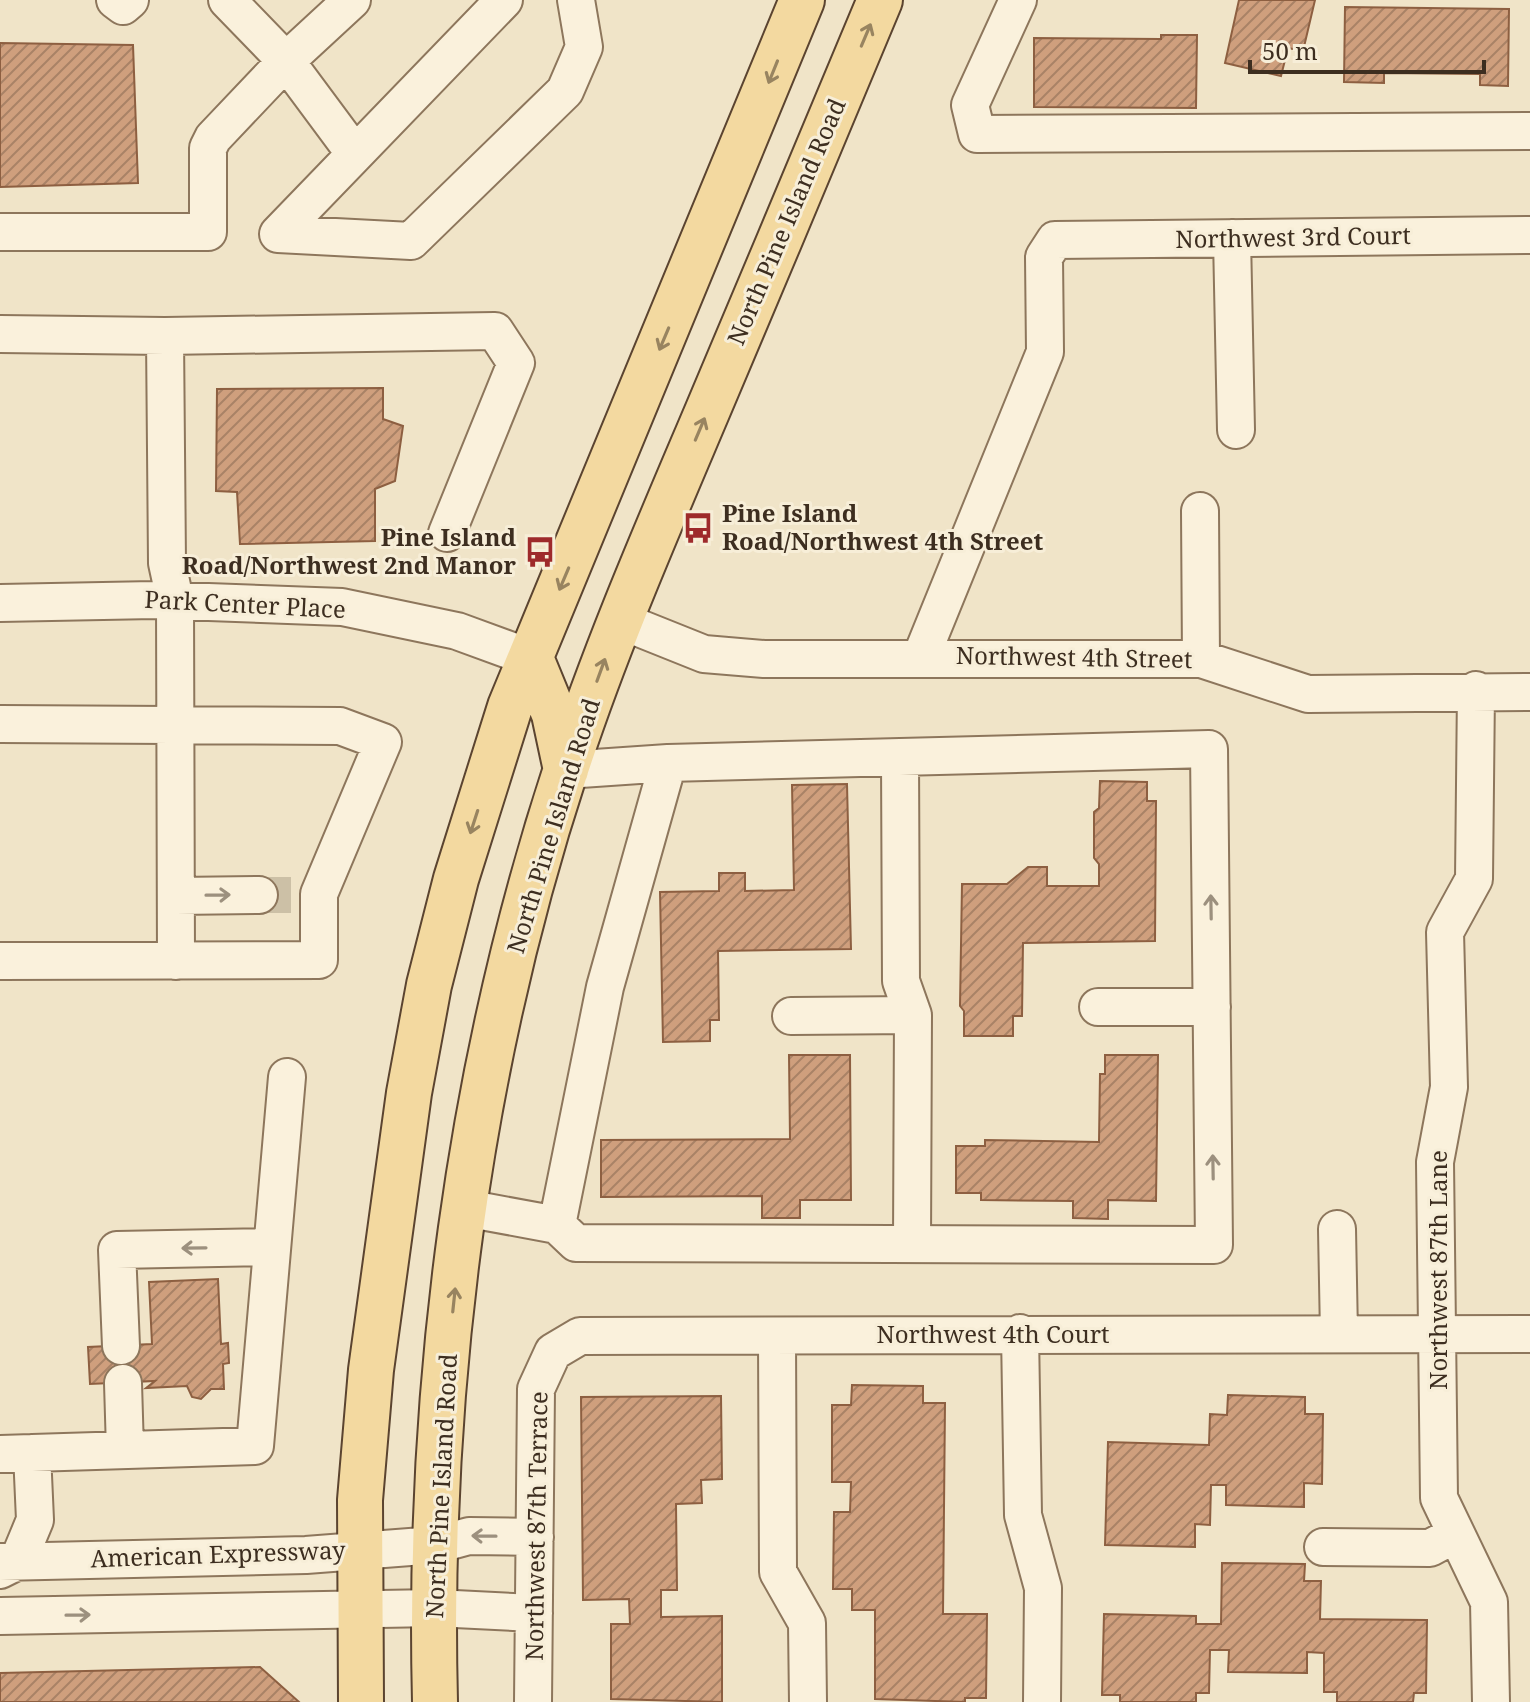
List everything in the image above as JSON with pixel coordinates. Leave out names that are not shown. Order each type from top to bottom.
[{"type":"main road","points":[[361,1702],[360,1500],[371,1370],[392,1209],[429,985],[456,879],[510,707],[802,0]]},
{"type":"main road","name":"North Pine Island Road","points":[[435,1702],[439,1440],[465,1208],[509,977],[566,770],[619,620],[880,0]]},
{"type":"main road","points":[[619,620],[601,564],[706,311],[704,240]]},
{"type":"main road","points":[[531,658],[554,714],[566,770]]},
{"type":"street","points":[[115,0],[123,6],[130,0]]},
{"type":"street","points":[[0,232],[208,232],[208,148],[213,138],[286,61],[352,0]]},
{"type":"street","points":[[504,0],[278,234],[411,241],[565,91],[584,47],[576,0]]},
{"type":"street","points":[[1018,0],[970,105],[977,134],[1530,131]]},
{"type":"street","points":[[237,3],[286,61],[355,154]]},
{"type":"street","name":"Northwest 3rd Court","points":[[921,657],[1045,352],[1044,257],[1055,240],[1530,235]]},
{"type":"street","points":[[1232,238],[1236,430]]},
{"type":"street","points":[[0,334],[165,336],[495,331],[516,363],[447,533]]},
{"type":"street","points":[[165,336],[167,563],[175,600],[176,961]]},
{"type":"street","points":[[1200,511],[1201,659]]},
{"type":"street","name":"Park Center Place","points":[[0,603],[175,600],[342,607],[457,631],[531,658]]},
{"type":"street","name":"Northwest 4th Street","points":[[619,620],[704,654],[764,659],[1201,659],[1308,694],[1476,690],[1530,692]]},
{"type":"street","name":"Northwest 87th Lane","points":[[1476,690],[1474,879],[1445,932],[1449,1087],[1435,1162],[1439,1498],[1489,1602],[1491,1702]]},
{"type":"street","points":[[0,724],[340,726],[383,742],[290,895]]},
{"type":"street","points":[[465,1208],[557,1225],[576,1243],[1214,1245],[1209,749],[668,763],[566,770]]},
{"type":"street","points":[[900,757],[901,981],[913,1015],[912,1244]]},
{"type":"street","points":[[557,1225],[605,987],[668,763]]},
{"type":"street","points":[[176,896],[290,895]]},
{"type":"street","points":[[0,961],[319,960],[290,895]]},
{"type":"street","points":[[1098,1007],[1212,1007]]},
{"type":"street","points":[[791,1016],[913,1015]]},
{"type":"street","points":[[6,1564],[35,1520],[16,1454],[255,1446],[287,1077]]},
{"type":"street","points":[[1337,1229],[1339,1334]]},
{"type":"street","points":[[121,1346],[117,1250],[272,1247]]},
{"type":"street","points":[[1020,1333],[1023,1515],[1043,1588],[1042,1702]]},
{"type":"street","name":"Northwest 4th Court","points":[[553,1352],[580,1336],[1530,1334]]},
{"type":"street","points":[[777,1337],[778,1572],[807,1623],[808,1702]]},
{"type":"street","name":"Northwest 87th Terrace","points":[[533,1702],[536,1389],[553,1352]]},
{"type":"street","points":[[123,1383],[125,1450]]},
{"type":"street","points":[[1323,1547],[1430,1548],[1456,1534]]},
{"type":"street","name":"American Expressway","points":[[6,1564],[306,1555],[436,1545],[469,1536],[535,1537]]},
{"type":"street","points":[[0,1616],[435,1608],[534,1613]]},
{"type":"building","points":[[1239,0],[1315,0],[1303,51],[1288,48],[1281,76],[1225,63]]},
{"type":"building","points":[[1345,7],[1509,9],[1508,86],[1480,85],[1480,74],[1384,73],[1384,83],[1344,82]]},
{"type":"building","points":[[1161,35],[1197,35],[1196,108],[1034,107],[1034,38],[1161,39]]},
{"type":"building","points":[[0,43],[133,45],[138,183],[0,187]]},
{"type":"building","points":[[383,388],[383,419],[403,426],[395,481],[375,489],[375,541],[240,544],[237,492],[216,491],[217,389]]},
{"type":"building","points":[[1100,781],[1147,782],[1147,801],[1156,801],[1155,941],[1023,943],[1022,1016],[1013,1016],[1013,1036],[964,1036],[964,1011],[960,1006],[962,884],[1007,884],[1028,867],[1047,867],[1047,886],[1099,886],[1099,864],[1094,858],[1094,812],[1099,808]]},
{"type":"building","points":[[847,784],[851,949],[718,951],[719,1020],[710,1020],[710,1041],[663,1042],[660,892],[719,891],[719,873],[745,873],[745,891],[794,890],[792,785]]},
{"type":"building","points":[[789,1055],[850,1055],[851,1200],[800,1200],[800,1218],[762,1218],[762,1196],[601,1197],[601,1140],[790,1139]]},
{"type":"building","points":[[1105,1055],[1158,1055],[1156,1201],[1108,1200],[1108,1219],[1073,1218],[1073,1201],[981,1200],[981,1193],[956,1193],[956,1146],[985,1146],[985,1140],[1099,1142],[1100,1074],[1105,1074]]},
{"type":"building","points":[[218,1279],[221,1344],[228,1343],[229,1363],[223,1364],[224,1389],[211,1389],[201,1399],[192,1397],[187,1386],[146,1388],[155,1381],[90,1384],[88,1347],[152,1344],[149,1282]]},
{"type":"building","points":[[852,1385],[923,1386],[923,1403],[945,1403],[943,1614],[987,1614],[986,1698],[965,1698],[965,1702],[875,1699],[875,1610],[852,1610],[852,1589],[833,1589],[834,1512],[850,1512],[851,1482],[832,1482],[832,1405],[851,1405]]},
{"type":"building","points":[[1228,1395],[1305,1397],[1305,1414],[1323,1414],[1322,1484],[1304,1483],[1304,1507],[1226,1505],[1226,1485],[1211,1485],[1210,1525],[1195,1524],[1195,1547],[1105,1545],[1108,1442],[1209,1445],[1210,1414],[1227,1415]]},
{"type":"building","points":[[721,1396],[722,1479],[701,1480],[702,1503],[676,1504],[677,1590],[661,1590],[661,1617],[722,1616],[722,1702],[611,1699],[611,1624],[630,1624],[629,1599],[583,1600],[581,1397]]},
{"type":"building","points":[[1222,1563],[1305,1564],[1304,1581],[1321,1581],[1320,1619],[1427,1620],[1426,1693],[1414,1693],[1413,1702],[1337,1702],[1337,1692],[1324,1692],[1324,1653],[1307,1652],[1307,1673],[1228,1672],[1229,1650],[1210,1650],[1209,1693],[1196,1693],[1196,1702],[1120,1702],[1120,1695],[1102,1695],[1104,1614],[1196,1616],[1196,1624],[1221,1624]]},
{"type":"building","points":[[260,1667],[299,1702],[0,1702],[0,1673]]},
{"type":"tunnel","points":[[259,895],[291,895]]},
{"type":"place","name":"Pine Island Road/Northwest 4th Street","points":[[698,528]]},
{"type":"place","name":"Pine Island Road/Northwest 2nd Manor","points":[[540,552]]}]
